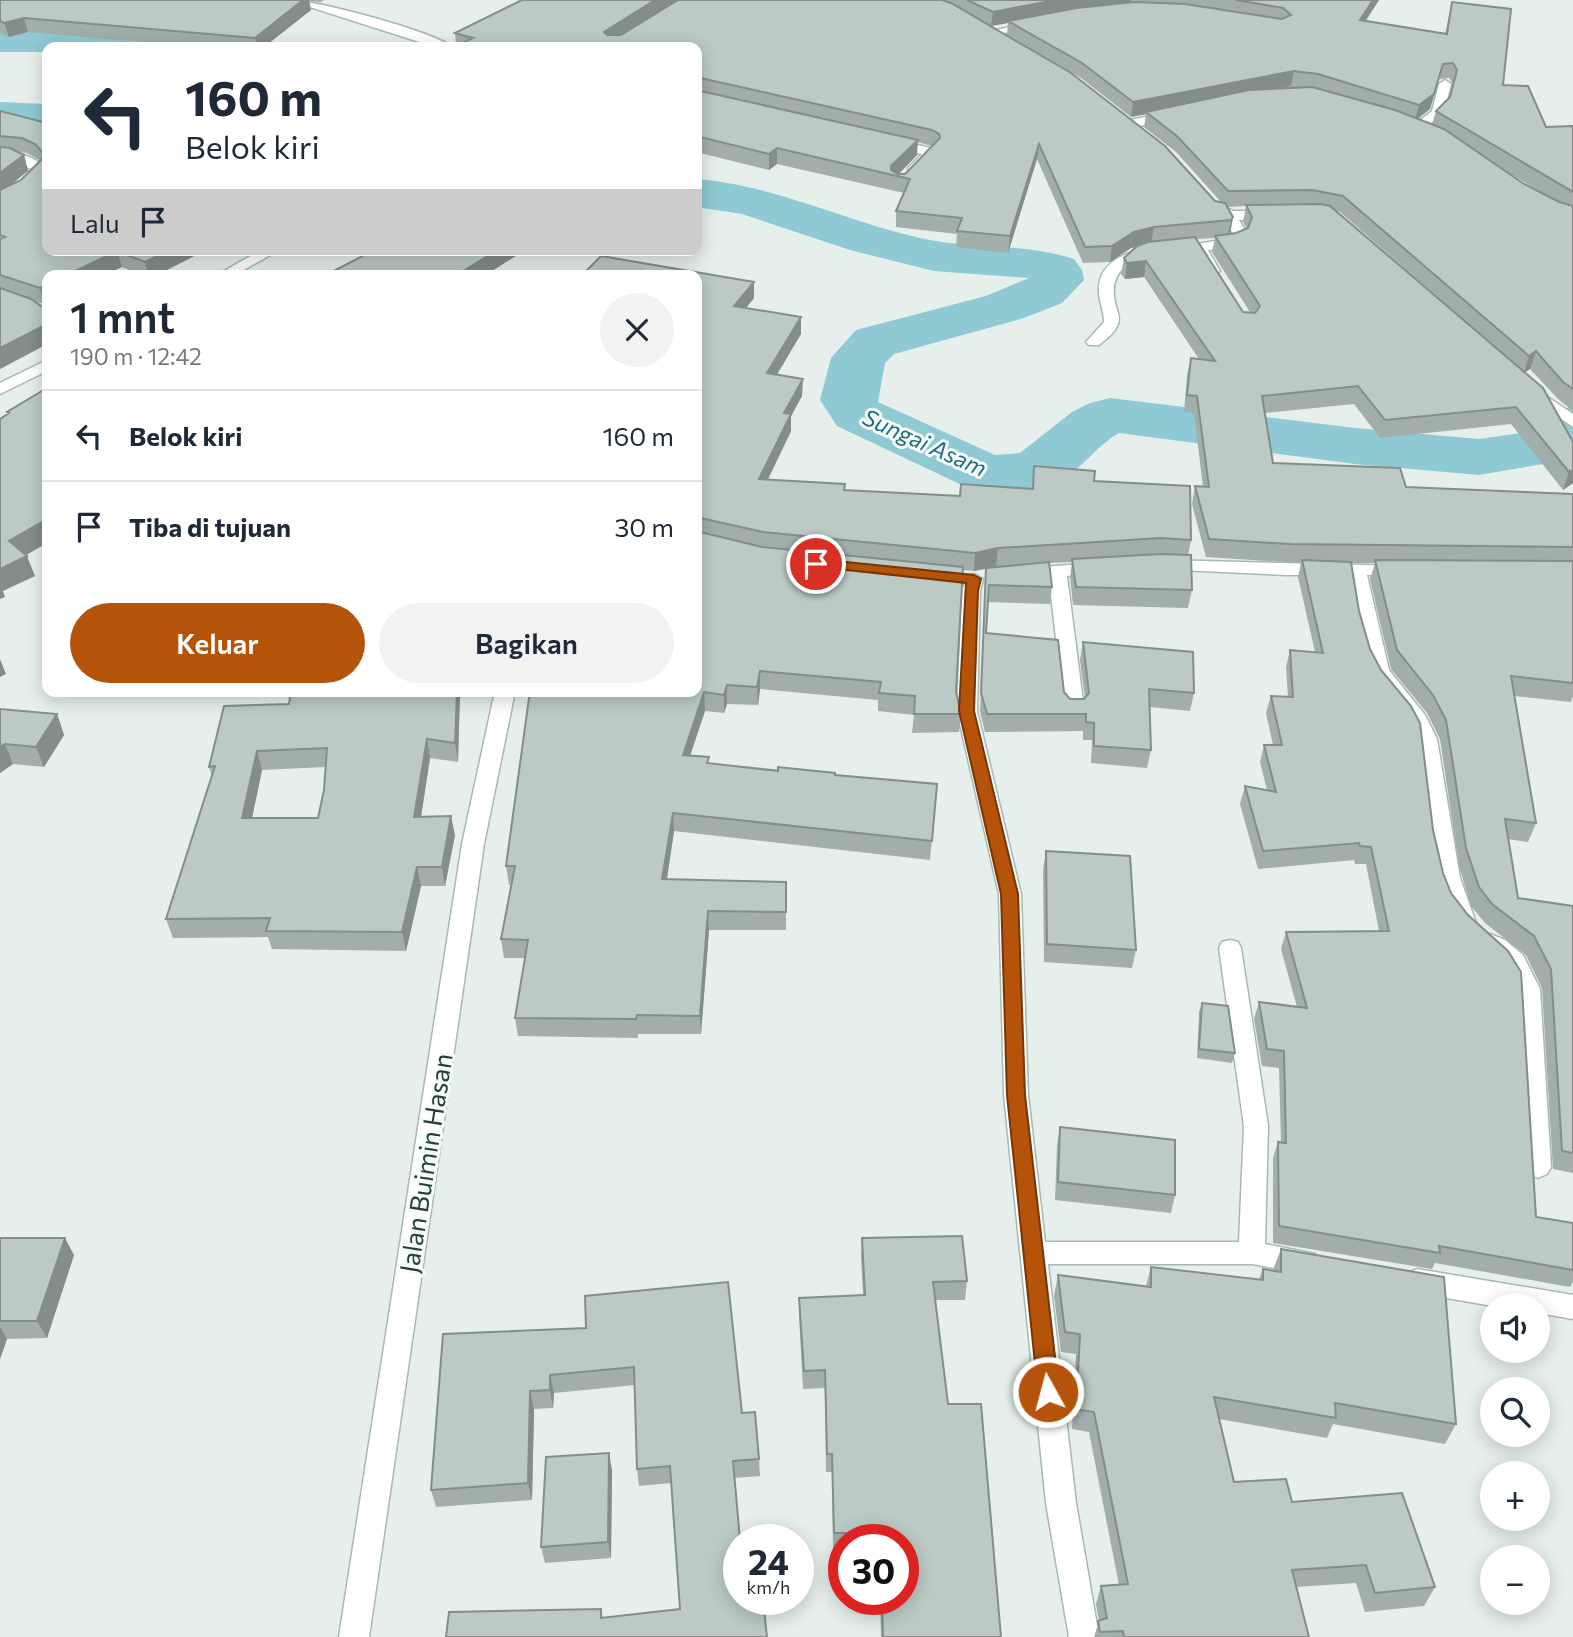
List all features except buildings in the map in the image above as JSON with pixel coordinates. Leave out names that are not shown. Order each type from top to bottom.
[{"type":"street","points":[[294,0],[367,20],[431,42]]},
{"type":"street","points":[[1011,45],[984,29],[1051,22]]},
{"type":"street","points":[[1436,136],[1412,126],[1438,112],[1445,84]]},
{"type":"street","points":[[1115,112],[1135,128],[1191,111]]},
{"type":"street","points":[[871,139],[932,152],[907,176]]},
{"type":"street","points":[[0,156],[27,161],[40,171],[20,190],[0,202]]},
{"type":"street","points":[[1203,196],[1219,212],[1230,215],[1291,213]]},
{"type":"street","points":[[1221,283],[1196,248],[1233,243],[1239,239],[1240,234],[1230,215]]},
{"type":"street","points":[[1094,342],[1109,329],[1113,318],[1105,289],[1114,266],[1124,258],[1170,248]]},
{"type":"street","points":[[234,270],[260,256]]},
{"type":"street","points":[[0,389],[42,368]]},
{"type":"street","points":[[1522,383],[1573,422]]},
{"type":"street","points":[[1145,565],[1425,571]]},
{"type":"street","points":[[1084,1637],[1061,1503],[1016,1095],[1010,894],[967,711],[971,591],[985,576],[1120,567]]},
{"type":"street","points":[[1357,570],[1378,670],[1392,692],[1413,711],[1427,740],[1447,872],[1456,905],[1466,925],[1508,954],[1525,974],[1538,1167]]},
{"type":"street","points":[[1057,571],[1074,709]]},
{"type":"street","name":"Jalan Buimin Hasan","points":[[354,1637],[473,844],[504,697]]},
{"type":"street","points":[[1230,947],[1256,1126],[1252,1253]]},
{"type":"street","points":[[1032,1253],[1252,1253],[1332,1267]]},
{"type":"street","points":[[1386,1276],[1573,1307]]},
{"type":"waterway","name":"Sungai Asam","points":[[0,40],[108,38],[129,42]]},
{"type":"waterway","name":"Sungai Asam","points":[[0,115],[42,117]]},
{"type":"waterway","name":"Sungai Asam","points":[[702,194],[754,202],[857,236],[923,254],[1026,262],[1056,270],[1058,280],[1044,292],[1005,307],[875,342],[859,358],[848,400],[857,414],[987,474],[1037,469],[1093,424],[1110,415],[1355,446],[1479,457],[1540,448],[1552,432],[1573,423]]},
{"type":"route","points":[[816,564],[974,579],[971,591],[967,711],[1010,894],[1016,1095],[1048,1392]]}]
